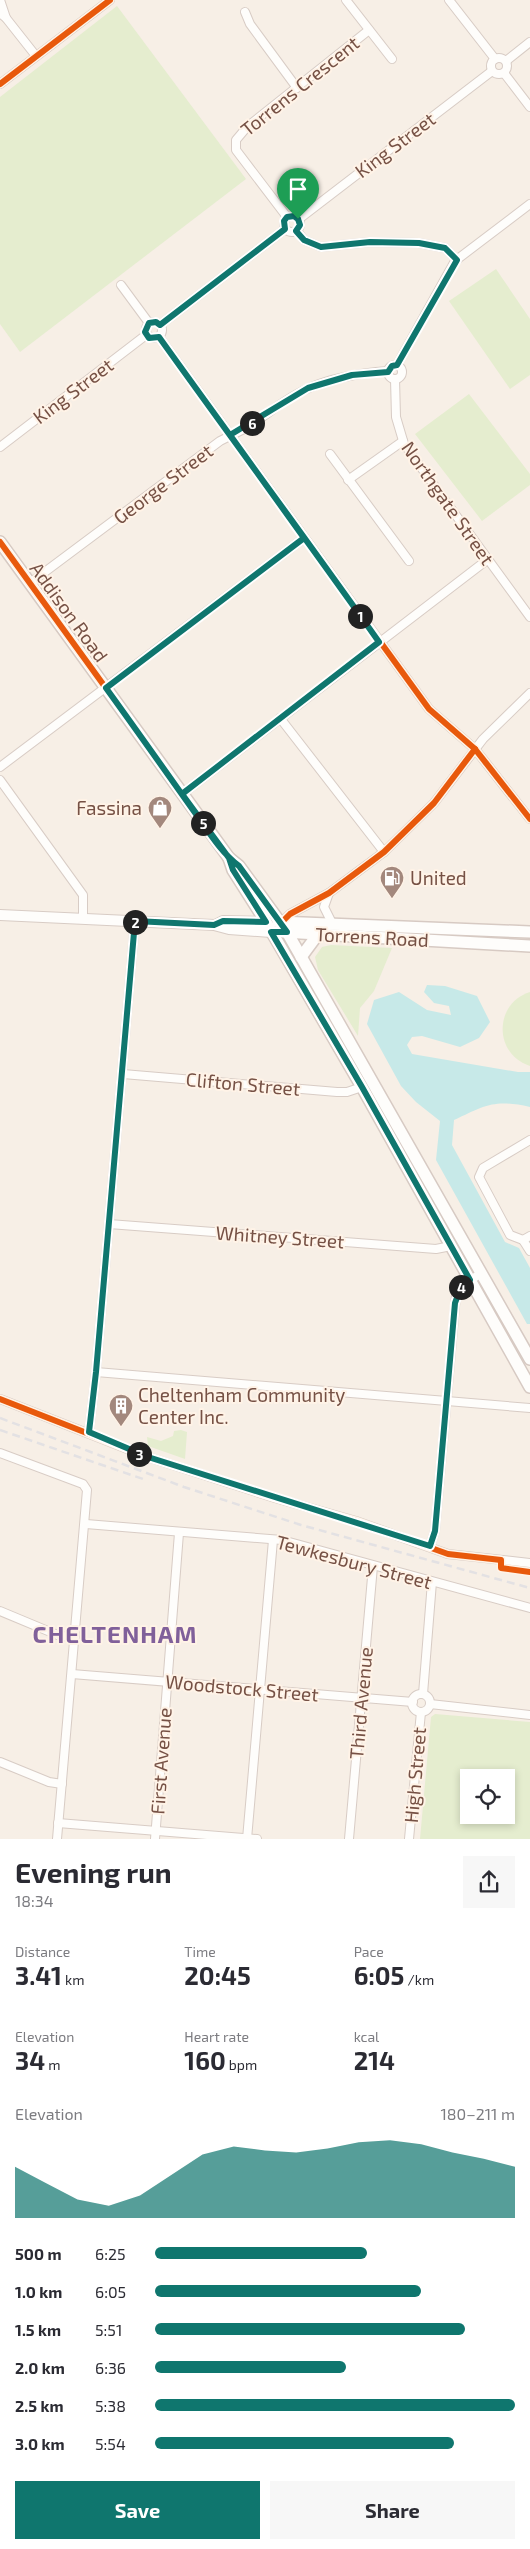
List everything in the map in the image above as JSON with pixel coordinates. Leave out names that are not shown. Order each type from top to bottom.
[{"type":"main road","name":"Addison Road","points":[[0,542],[229,858],[239,866],[284,928],[530,1359]]},
{"type":"main road","name":"Addison Road","points":[[229,858],[233,870],[269,927],[362,1087],[530,1387]]},
{"type":"main road","name":"Torrens Road","points":[[269,927],[334,926],[530,932]]},
{"type":"main road","name":"Torrens Road","points":[[284,928],[318,934],[530,946]]},
{"type":"main road","points":[[488,930],[495,937],[492,944]]},
{"type":"main road","points":[[301,957],[318,934]]},
{"type":"street","points":[[0,0],[3,15],[36,56]]},
{"type":"street","points":[[0,84],[110,0]]},
{"type":"street","points":[[346,0],[392,60]]},
{"type":"street","points":[[449,0],[495,59]]},
{"type":"street","points":[[245,12],[250,24],[297,88]]},
{"type":"street","name":"Torrens Crescent","points":[[287,217],[236,150],[236,140],[247,127],[369,30]]},
{"type":"street","points":[[506,61],[530,42]]},
{"type":"street","points":[[501,58],[506,61],[508,67],[504,73],[499,75],[492,71],[492,63],[495,59],[501,58]]},
{"type":"street","name":"King Street","points":[[298,219],[492,71]]},
{"type":"street","points":[[504,73],[530,107]]},
{"type":"street","points":[[397,365],[401,368],[402,373],[395,379],[388,372],[392,366],[397,365],[457,260],[530,204]]},
{"type":"street","points":[[294,216],[298,219],[300,225],[296,231],[291,233],[285,229],[284,221],[287,217],[294,216]]},
{"type":"street","points":[[160,325],[285,229]]},
{"type":"street","points":[[296,231],[304,240],[321,247],[370,242],[419,243],[445,248],[457,260]]},
{"type":"street","points":[[121,285],[149,323]]},
{"type":"street","points":[[156,322],[160,325],[162,331],[159,337],[153,339],[146,335],[146,327],[149,323],[156,322]]},
{"type":"street","name":"King Street","points":[[0,447],[146,335]]},
{"type":"street","points":[[159,337],[429,709],[476,749],[530,819]]},
{"type":"street","name":"George Street","points":[[30,583],[230,435],[308,388],[352,375],[388,372]]},
{"type":"street","name":"Northgate Street","points":[[395,379],[396,417],[403,442],[530,617]]},
{"type":"street","points":[[348,480],[403,442]]},
{"type":"street","points":[[330,454],[408,561]]},
{"type":"street","points":[[0,768],[304,538]]},
{"type":"street","points":[[182,794],[487,560]]},
{"type":"street","points":[[284,928],[290,914],[329,893],[384,852],[434,803],[476,749],[530,693]]},
{"type":"street","points":[[280,718],[384,852]]},
{"type":"street","points":[[0,780],[83,895],[83,919]]},
{"type":"street","points":[[329,893],[324,907],[327,917],[334,926]]},
{"type":"street","name":"Torrens Road","points":[[0,915],[214,925],[229,930],[269,927]]},
{"type":"street","points":[[89,1432],[123,1074],[135,921]]},
{"type":"street","name":"Clifton Street","points":[[123,1074],[337,1092],[347,1092],[362,1087]]},
{"type":"street","points":[[530,1140],[483,1168],[479,1177],[510,1235],[526,1238],[530,1251]]},
{"type":"street","name":"Whitney Street","points":[[109,1224],[436,1249],[451,1246]]},
{"type":"street","points":[[430,1546],[435,1531],[456,1295],[461,1287],[482,1273]]},
{"type":"street","points":[[96,1372],[530,1408]]},
{"type":"street","points":[[0,1399],[89,1432],[148,1457],[430,1546],[448,1554],[530,1563]]},
{"type":"street","points":[[0,1453],[85,1487],[88,1496],[57,1839]]},
{"type":"street","name":"Tewkesbury Street","points":[[86,1524],[282,1540],[530,1608]]},
{"type":"street","name":"First Avenue","points":[[155,1835],[179,1532]]},
{"type":"street","points":[[247,1839],[273,1540]]},
{"type":"street","name":"Third Avenue","points":[[349,1839],[373,1566]]},
{"type":"street","points":[[422,1694],[432,1582]]},
{"type":"street","points":[[0,1611],[60,1636],[75,1637]]},
{"type":"street","name":"Woodstock Street","points":[[72,1674],[413,1702]]},
{"type":"street","points":[[422,1694],[428,1697],[430,1704],[427,1710],[421,1712],[415,1709],[413,1702],[416,1696],[422,1694]]},
{"type":"street","points":[[430,1704],[530,1715]]},
{"type":"street","name":"High Street","points":[[409,1839],[421,1712]]},
{"type":"street","points":[[0,1762],[49,1782],[62,1784]]},
{"type":"street","points":[[58,1823],[155,1835],[256,1839]]},
{"type":"green space","points":[[117,6],[246,179],[20,352],[0,324],[0,97]]},
{"type":"green space","points":[[496,269],[530,319],[530,375],[510,389],[449,301]]},
{"type":"green space","points":[[469,394],[530,474],[530,485],[482,521],[415,434]]},
{"type":"green space","points":[[331,945],[392,948],[374,991],[360,1008],[358,1036],[318,970],[315,957],[322,947]]},
{"type":"green space","points":[[530,992],[530,1066],[518,1060],[509,1051],[504,1040],[503,1029],[504,1017],[510,1007],[518,998]]},
{"type":"green space","points":[[181,1430],[187,1432],[185,1459],[148,1446],[147,1437],[161,1441],[173,1436],[174,1431]]},
{"type":"green space","points":[[435,1714],[530,1722],[530,1839],[420,1839],[431,1717]]},
{"type":"water","points":[[427,985],[445,986],[477,996],[490,1022],[479,1038],[460,1047],[422,1036],[412,1037],[407,1045],[412,1054],[518,1072],[530,1072],[530,1107],[507,1104],[490,1105],[454,1120],[452,1145],[505,1242],[519,1248],[530,1268],[530,1324],[527,1324],[436,1160],[440,1121],[416,1102],[401,1086],[367,1024],[374,1000],[399,992],[427,1010],[451,1015],[449,1006],[434,1003],[424,992]]},
{"type":"railway","points":[[0,1418],[184,1487],[301,1525],[530,1588]]},
{"type":"railway","points":[[0,1430],[146,1480]]},
{"type":"cycle path","points":[[0,84],[110,0]]},
{"type":"cycle path","points":[[159,337],[429,709],[475,749],[530,819]]},
{"type":"cycle path","points":[[0,542],[229,858],[233,870],[266,922]]},
{"type":"cycle path","points":[[281,923],[290,914],[329,893],[384,852],[434,803],[475,749]]},
{"type":"cycle path","points":[[0,1399],[148,1457],[275,1498],[356,1521],[448,1554],[501,1560],[501,1568],[530,1572]]},
{"type":"place","name":"Fassina","points":[[160,829]]},
{"type":"place","name":"United","points":[[392,899]]},
{"type":"place","name":"Cheltenham Community Center Inc.","points":[[121,1427]]},
{"type":"district","name":"CHELTENHAM","points":[[115,1635]]},
{"type":"route","points":[[298,219],[294,216],[287,217],[283,225],[285,229],[160,325],[156,322],[149,323],[145,332],[149,338],[159,337],[194,384],[230,435],[379,642],[182,794],[229,858],[233,870],[266,922],[223,921],[214,925],[135,921],[123,1074],[89,1432],[148,1457],[275,1498],[356,1521],[430,1546],[435,1531],[456,1295],[461,1287],[470,1280],[362,1087],[271,932],[287,932],[239,866],[229,858],[205,826],[182,794],[106,688],[304,538],[230,435],[244,428],[278,404],[308,388],[352,375],[388,372],[389,368],[397,365],[401,354],[457,260],[445,248],[419,243],[370,242],[321,247],[304,240],[296,231],[300,225],[298,219]]}]
